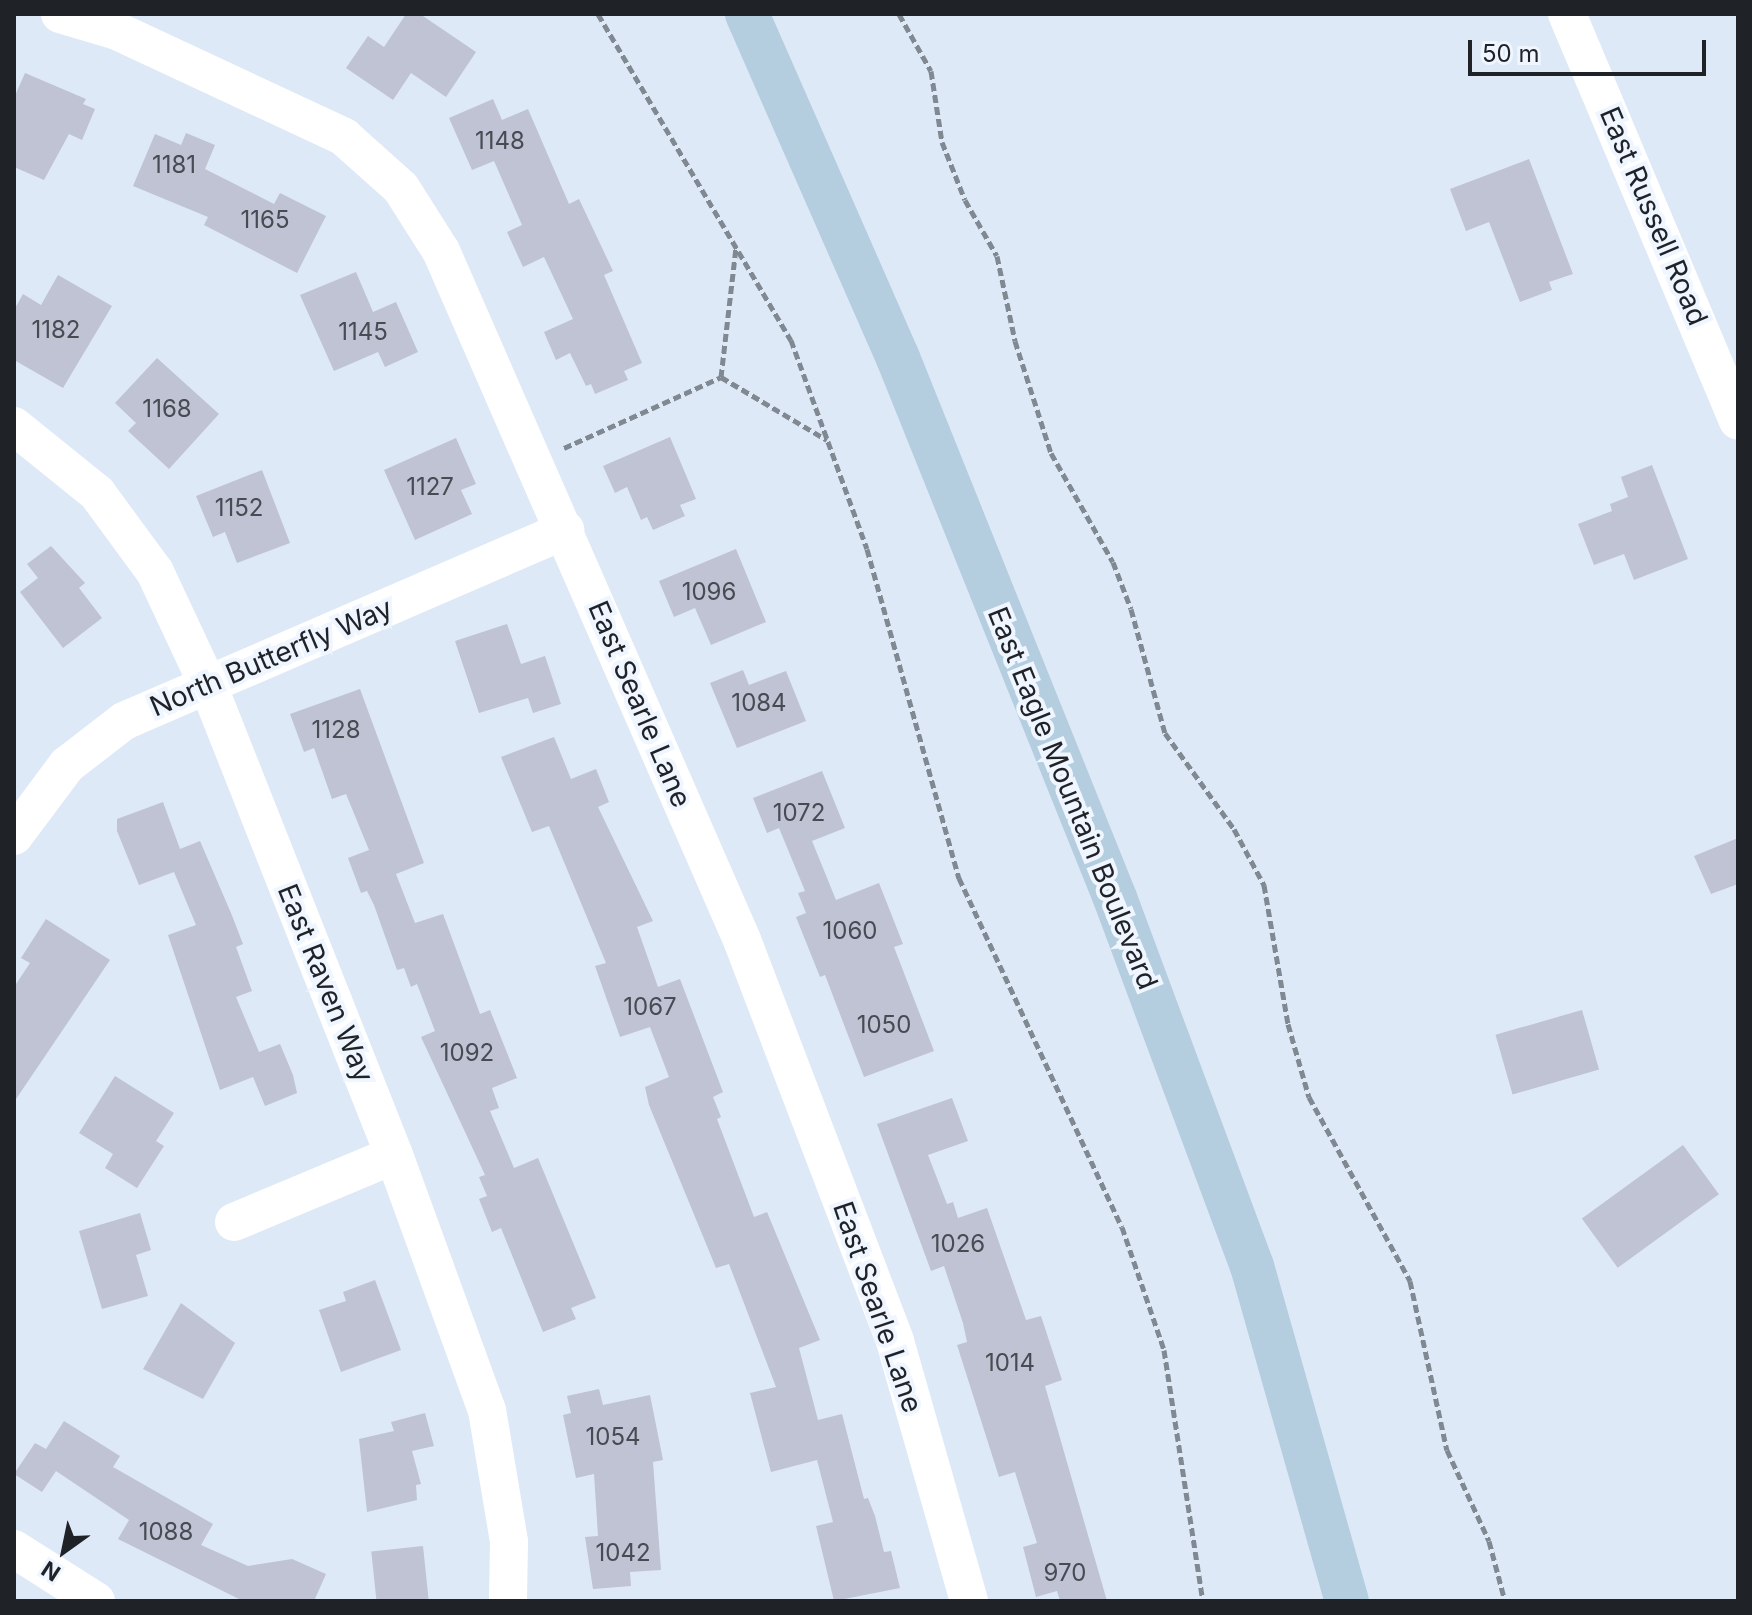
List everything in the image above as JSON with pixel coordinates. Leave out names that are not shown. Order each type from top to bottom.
[{"type":"main road","name":"East Eagle Mountain Boulevard","points":[[747,14],[898,358],[1115,898],[1252,1266],[1347,1601]]},
{"type":"street","name":"East Searle Lane","points":[[60,14],[118,22],[344,137],[401,188],[441,251],[742,940],[895,1341],[969,1601]]},
{"type":"street","name":"East Russell Road","points":[[1567,14],[1738,420]]},
{"type":"street","name":"East Raven Way","points":[[14,426],[97,493],[155,572],[208,685],[394,1155],[487,1410],[509,1542],[508,1601]]},
{"type":"street","name":"North Butterfly Way","points":[[14,836],[67,765],[124,721],[565,530]]},
{"type":"street","points":[[234,1222],[394,1155]]},
{"type":"street","points":[[14,1549],[96,1601]]},
{"type":"path","points":[[598,14],[791,340],[867,549],[959,878],[1122,1227],[1164,1350],[1203,1601]]},
{"type":"path","points":[[899,14],[931,71],[942,142],[965,200],[997,256],[1015,341],[1051,453],[1113,562],[1131,609],[1165,733],[1234,829],[1264,885],[1288,1024],[1309,1097],[1410,1281],[1447,1450],[1489,1541],[1505,1601]]},
{"type":"path","points":[[721,377],[736,247]]},
{"type":"path","points":[[721,377],[829,441]]},
{"type":"path","points":[[560,451],[721,377]]},
{"type":"building","points":[[406,14],[420,14],[476,52],[446,97],[411,73],[393,100],[346,68],[368,36],[384,47]]},
{"type":"building","points":[[25,73],[86,99],[83,104],[95,109],[82,140],[69,134],[44,180],[14,167],[14,98]]},
{"type":"building","points":[[493,99],[502,120],[528,109],[569,204],[579,199],[613,271],[604,275],[642,363],[624,371],[628,380],[595,394],[591,384],[586,386],[570,353],[556,360],[544,332],[573,319],[544,257],[523,267],[507,232],[522,225],[494,161],[472,170],[449,118]]},
{"type":"building","points":[[186,133],[215,145],[205,169],[274,204],[280,193],[326,216],[297,273],[204,225],[208,217],[133,186],[155,134],[181,145]]},
{"type":"building","points":[[1529,159],[1573,274],[1549,282],[1552,290],[1520,302],[1489,222],[1466,231],[1450,189]]},
{"type":"building","points":[[356,272],[373,312],[396,302],[418,352],[385,367],[378,352],[334,371],[300,295]]},
{"type":"building","points":[[58,275],[112,306],[63,388],[14,360],[14,310],[23,294],[41,305]]},
{"type":"building","points":[[157,358],[219,414],[169,469],[128,431],[136,423],[115,403]]},
{"type":"building","points":[[670,437],[696,499],[680,505],[685,516],[653,530],[647,517],[641,520],[627,487],[615,493],[603,466]]},
{"type":"building","points":[[456,438],[476,484],[461,490],[472,514],[415,540],[384,470]]},
{"type":"building","points":[[1652,465],[1688,559],[1634,580],[1624,554],[1594,565],[1578,524],[1612,511],[1610,504],[1628,497],[1621,477]]},
{"type":"building","points":[[262,470],[290,543],[237,563],[225,532],[213,537],[196,496]]},
{"type":"building","points":[[51,546],[85,583],[79,588],[102,618],[63,648],[20,592],[38,578],[27,564]]},
{"type":"building","points":[[736,549],[766,622],[711,645],[695,608],[674,617],[659,581]]},
{"type":"building","points":[[507,624],[521,664],[545,656],[561,704],[533,713],[528,698],[479,713],[455,641]]},
{"type":"building","points":[[743,670],[749,685],[786,671],[806,721],[737,748],[710,683]]},
{"type":"building","points":[[360,689],[424,863],[396,874],[415,923],[443,914],[480,1014],[490,1010],[517,1078],[492,1088],[499,1108],[490,1111],[514,1168],[538,1158],[596,1298],[571,1308],[576,1319],[543,1332],[501,1228],[492,1232],[479,1199],[487,1196],[479,1177],[485,1175],[421,1037],[435,1031],[417,984],[411,987],[404,968],[397,970],[374,905],[367,891],[361,893],[348,858],[369,850],[346,794],[332,799],[314,748],[304,752],[290,714]]},
{"type":"building","points":[[554,737],[571,779],[596,769],[609,802],[598,807],[653,921],[637,927],[658,987],[680,979],[723,1092],[713,1097],[721,1117],[717,1119],[754,1217],[767,1212],[820,1340],[799,1348],[818,1420],[842,1414],[864,1499],[868,1498],[875,1516],[884,1552],[891,1551],[900,1588],[834,1601],[816,1526],[833,1522],[817,1460],[771,1472],[750,1393],[776,1387],[729,1264],[716,1268],[649,1105],[645,1087],[669,1077],[650,1027],[620,1037],[595,966],[606,963],[549,826],[532,832],[501,757]]},
{"type":"building","points":[[822,771],[845,828],[812,841],[836,900],[879,883],[903,944],[894,947],[934,1051],[864,1077],[825,975],[820,977],[796,917],[806,913],[798,893],[805,891],[779,828],[767,833],[753,798]]},
{"type":"building","points":[[163,802],[180,849],[200,841],[243,944],[236,947],[252,991],[236,997],[259,1052],[280,1044],[293,1075],[297,1093],[265,1106],[253,1077],[220,1090],[168,935],[196,925],[174,872],[139,885],[117,831],[117,819]]},
{"type":"building","points":[[1738,838],[1738,884],[1711,894],[1694,856]]},
{"type":"building","points":[[46,919],[110,960],[14,1102],[14,987],[30,963],[21,958]]},
{"type":"building","points":[[1582,1010],[1599,1070],[1513,1094],[1495,1035]]},
{"type":"building","points":[[115,1076],[174,1113],[156,1141],[164,1146],[137,1188],[105,1168],[113,1154],[79,1133]]},
{"type":"building","points":[[952,1098],[968,1141],[928,1155],[947,1204],[953,1202],[958,1218],[987,1208],[1026,1320],[1041,1316],[1062,1380],[1045,1386],[1107,1601],[1060,1601],[1057,1591],[1036,1597],[1023,1547],[1037,1543],[1015,1472],[999,1477],[957,1345],[967,1342],[944,1266],[931,1271],[877,1124]]},
{"type":"building","points":[[1683,1145],[1719,1194],[1618,1268],[1582,1218]]},
{"type":"building","points":[[140,1213],[151,1250],[136,1255],[148,1296],[102,1309],[79,1231]]},
{"type":"building","points":[[375,1280],[401,1350],[341,1372],[319,1310],[346,1301],[343,1292]]},
{"type":"building","points":[[181,1303],[235,1343],[203,1399],[143,1369]]},
{"type":"building","points":[[599,1389],[603,1405],[650,1395],[663,1460],[653,1462],[661,1570],[630,1572],[631,1586],[593,1589],[585,1537],[598,1536],[594,1474],[576,1478],[563,1415],[571,1413],[567,1396]]},
{"type":"building","points":[[425,1413],[434,1446],[412,1451],[421,1484],[416,1485],[417,1500],[367,1512],[359,1439],[394,1431],[391,1422]]},
{"type":"building","points":[[64,1421],[120,1456],[113,1467],[213,1524],[201,1545],[248,1566],[292,1559],[326,1574],[314,1601],[243,1601],[118,1539],[129,1520],[56,1471],[42,1492],[14,1474],[35,1443],[46,1449]]},
{"type":"building","points":[[423,1546],[429,1601],[376,1601],[371,1551]]}]
